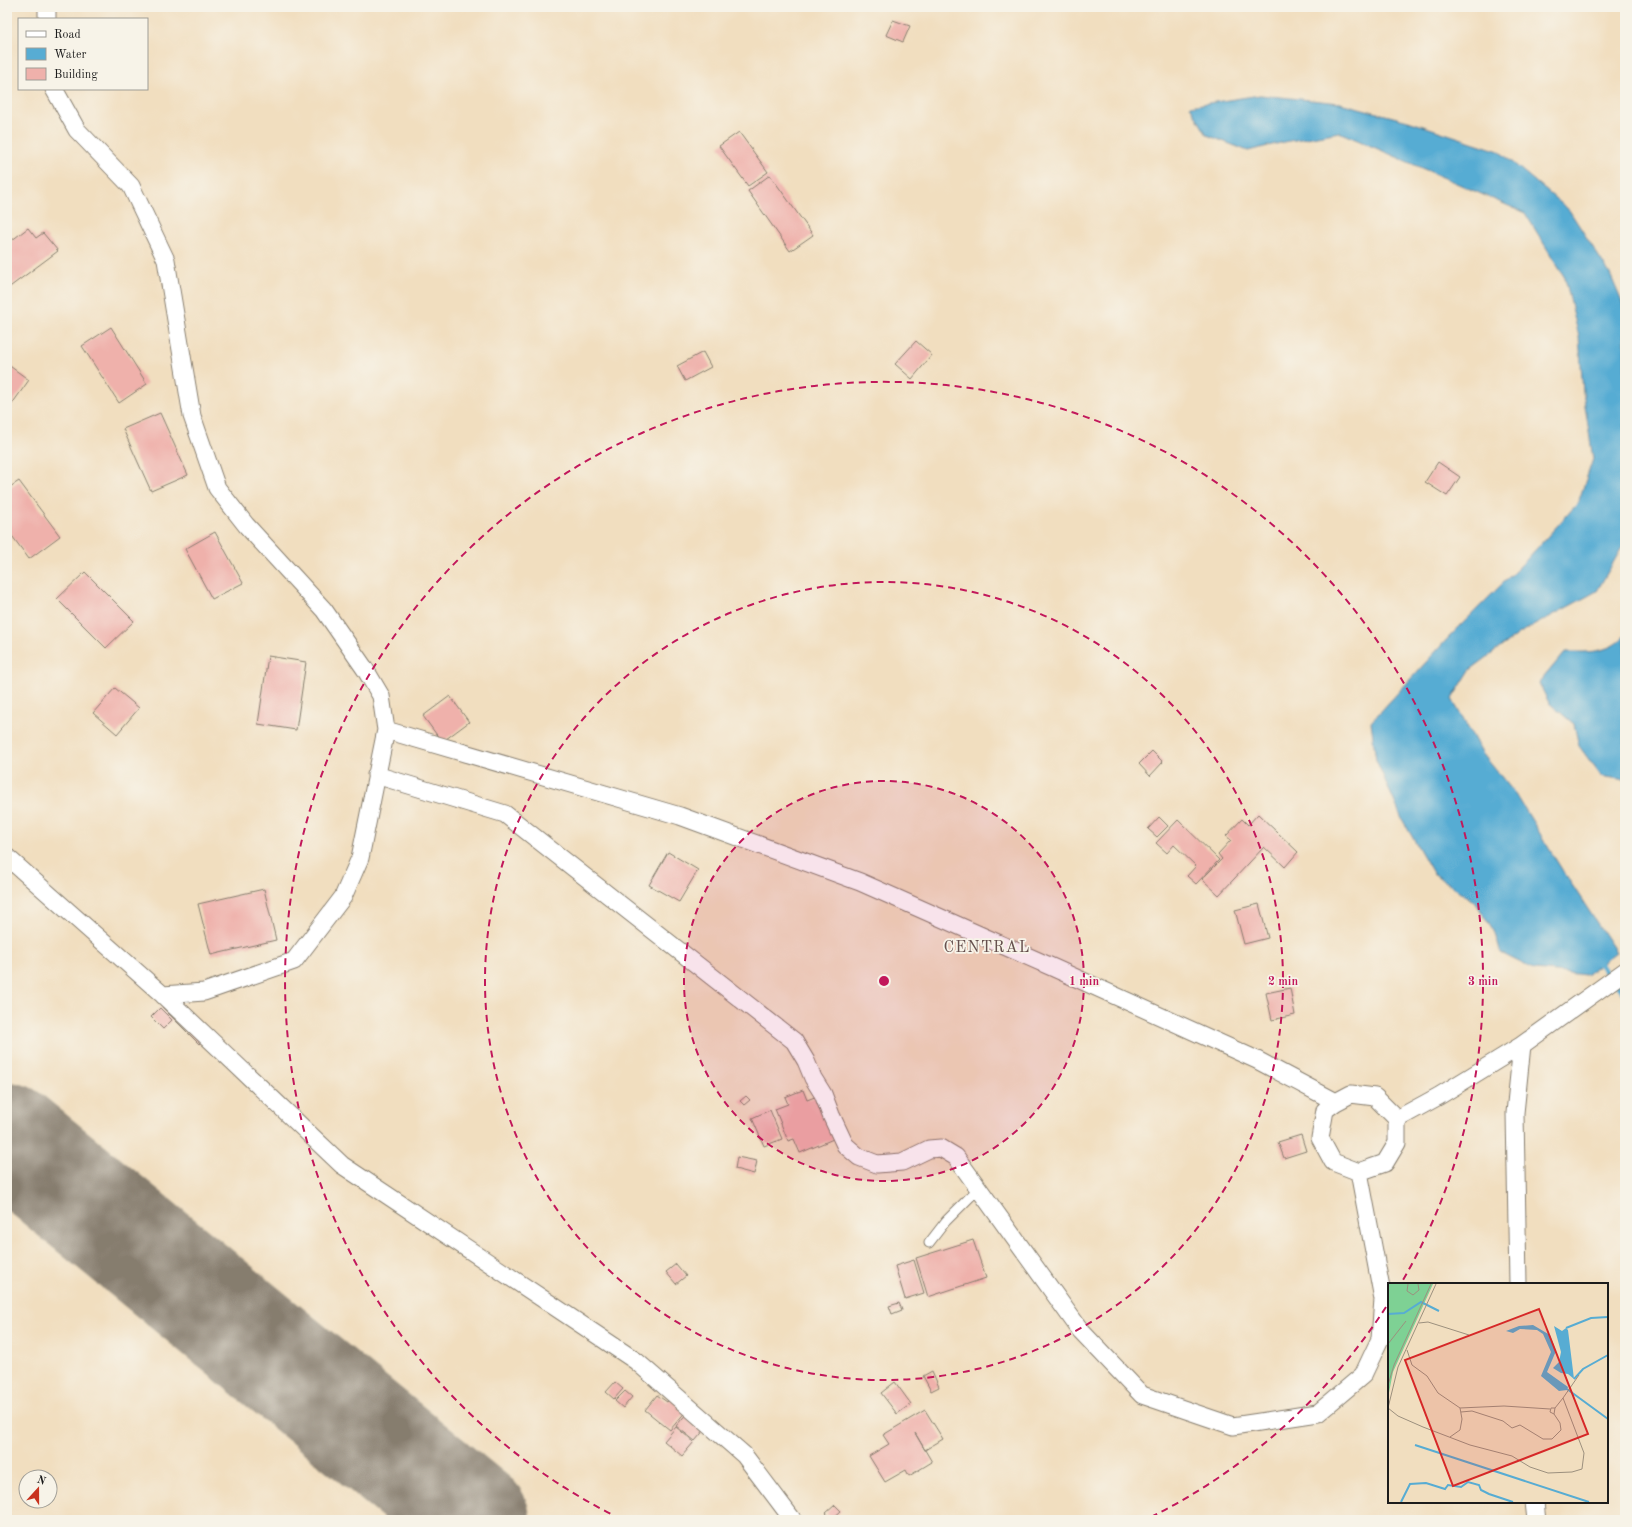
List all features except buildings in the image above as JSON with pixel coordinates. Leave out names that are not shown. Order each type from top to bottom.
[{"type":"street","points":[[47,7],[47,18]]},
{"type":"street","points":[[55,90],[77,130],[131,186],[166,260],[192,416],[217,488],[246,525],[329,616],[365,669],[381,696],[386,730],[360,858],[343,897],[294,960],[204,992],[163,995]]},
{"type":"street","points":[[386,730],[680,816],[860,882],[1062,971],[1257,1060],[1336,1102]]},
{"type":"street","points":[[376,775],[505,814],[788,1036],[794,1041],[806,1061],[813,1078],[823,1094],[845,1145],[859,1157],[877,1164],[902,1162],[929,1149],[941,1148],[956,1157],[980,1188],[1081,1331],[1142,1396],[1233,1426],[1318,1414],[1363,1375],[1380,1339],[1383,1299],[1359,1172]]},
{"type":"street","points":[[7,857],[163,995],[342,1165],[636,1361],[744,1455],[793,1520]]},
{"type":"street","points":[[1397,1119],[1439,1096],[1522,1045],[1625,972]]},
{"type":"street","points":[[1518,1283],[1515,1113],[1522,1045]]},
{"type":"street","points":[[1351,1094],[1375,1098],[1397,1119],[1397,1143],[1385,1163],[1359,1172],[1333,1162],[1320,1138],[1325,1110],[1351,1094]]},
{"type":"street","points":[[1534,1503],[1536,1520]]},
{"type":"lane","points":[[929,1243],[946,1221],[980,1188]]},
{"type":"water","points":[[1260,95],[1340,103],[1408,121],[1499,151],[1569,210],[1610,274],[1625,309],[1625,542],[1597,591],[1520,633],[1470,670],[1452,699],[1482,753],[1517,796],[1561,868],[1616,952],[1586,975],[1535,970],[1501,953],[1494,931],[1476,903],[1433,873],[1402,819],[1376,760],[1371,722],[1450,636],[1527,559],[1578,503],[1593,459],[1583,392],[1579,337],[1565,278],[1525,213],[1339,132],[1284,142],[1248,151],[1207,135],[1190,106]]},
{"type":"water","points":[[1625,635],[1625,780],[1601,776],[1579,746],[1574,724],[1549,703],[1539,683],[1565,652],[1598,651],[1612,646]]},
{"type":"waterway","points":[[1600,964],[1625,995]]},
{"type":"runway","points":[[7,1138],[474,1520]]},
{"type":"district","name":"CENTRAL","points":[[987,948]]}]
